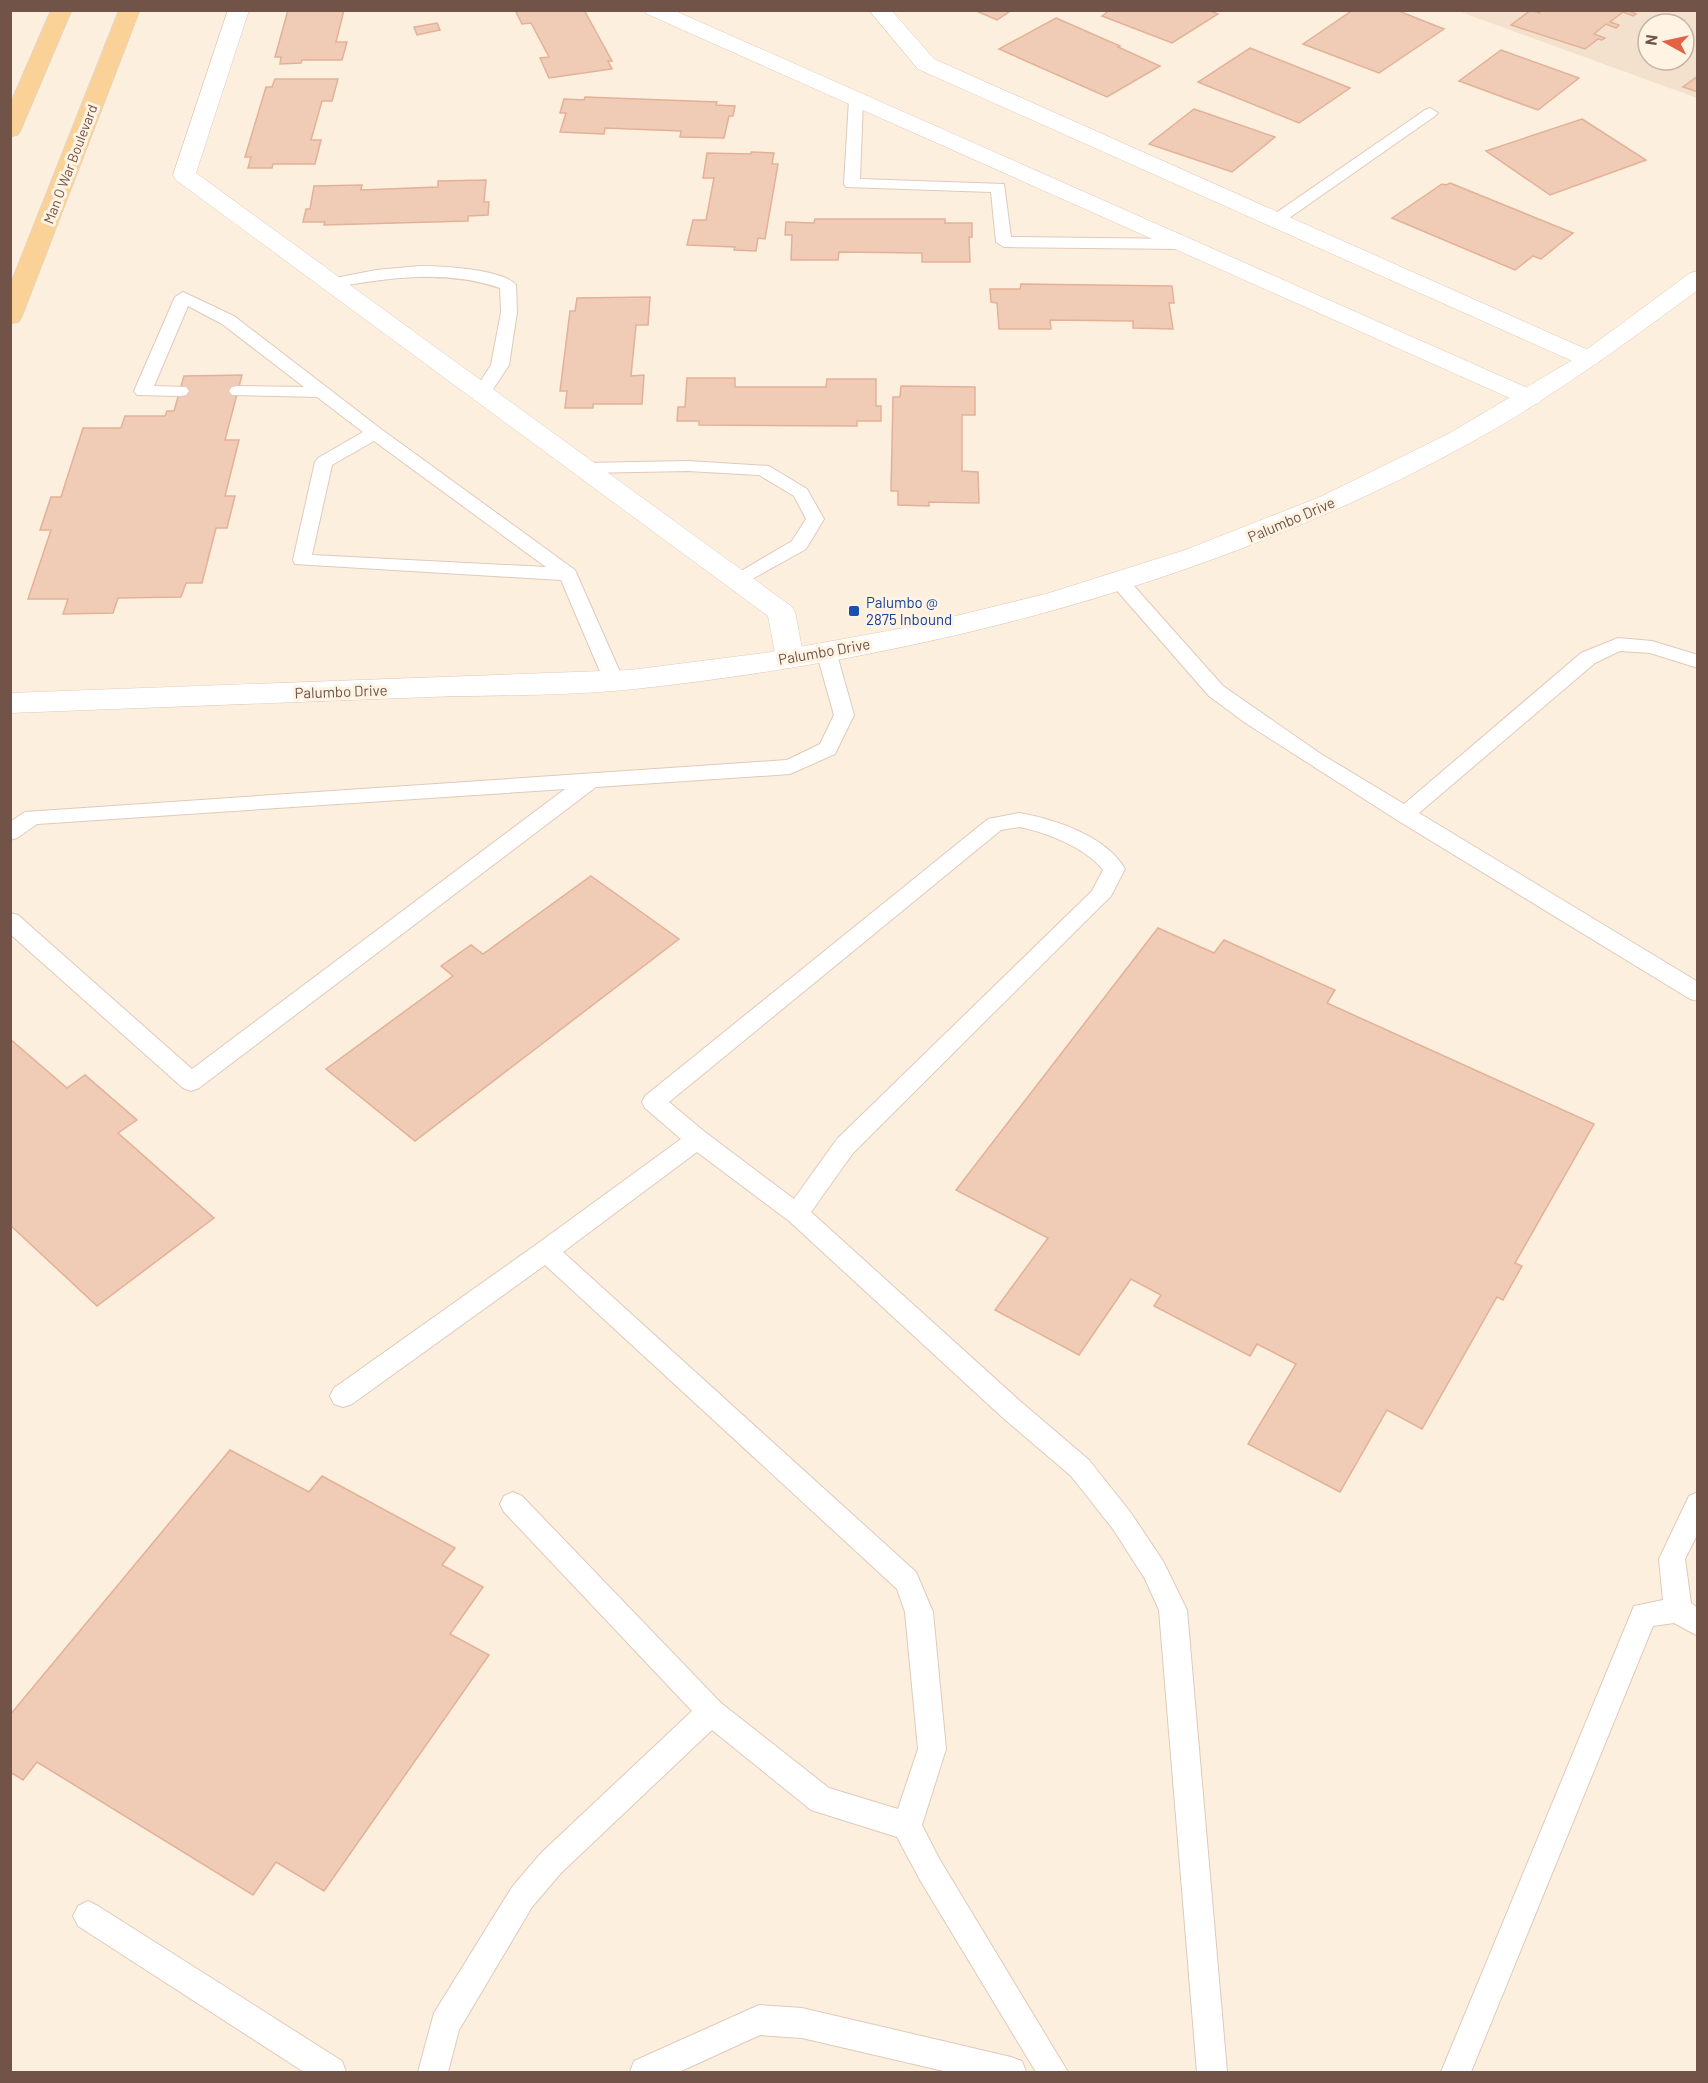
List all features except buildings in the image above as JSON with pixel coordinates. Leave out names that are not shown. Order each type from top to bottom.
[{"type":"main road","points":[[10,130],[62,10]]},
{"type":"main road","name":"Man O War Boulevard","points":[[10,317],[130,10]]},
{"type":"street","points":[[239,10],[184,175],[781,612],[790,658]]},
{"type":"street","points":[[654,10],[1530,398]]},
{"type":"street","points":[[879,10],[926,64],[1588,359]]},
{"type":"street","name":"Palumbo Drive","points":[[10,703],[614,681],[704,673],[790,658],[1021,610],[1222,547],[1299,516],[1442,448],[1530,398],[1623,335],[1698,278]]},
{"type":"lane","points":[[856,100],[852,184],[998,187],[1023,174]]},
{"type":"lane","points":[[1276,220],[1430,112]]},
{"type":"lane","points":[[998,187],[1004,242],[1184,244]]},
{"type":"lane","points":[[331,283],[388,273],[436,270],[484,275],[508,285],[509,312],[500,365],[482,393]]},
{"type":"lane","points":[[180,390],[142,391],[183,297],[228,320],[375,434],[568,574],[614,681]]},
{"type":"lane","points":[[238,391],[322,392]]},
{"type":"lane","points":[[375,434],[324,462],[302,560],[568,574]]},
{"type":"lane","points":[[584,468],[688,466],[763,470],[801,493],[815,519],[799,544],[738,581]]},
{"type":"lane","points":[[1119,581],[1216,691],[1314,759],[1698,993]]},
{"type":"lane","points":[[1404,815],[1587,658],[1618,644],[1652,646],[1698,662]]},
{"type":"lane","points":[[10,833],[32,817],[790,766],[828,750],[844,715],[825,651]]},
{"type":"lane","points":[[10,921],[191,1082],[591,780]]},
{"type":"lane","points":[[797,1214],[845,1146],[1100,896],[1114,869],[1104,855],[1047,825],[1019,820],[995,824],[653,1102],[697,1139],[797,1214],[1011,1409],[1080,1468],[1122,1521],[1154,1570],[1173,1610],[1212,2073]]},
{"type":"lane","points":[[343,1396],[546,1251],[697,1139]]},
{"type":"lane","points":[[546,1251],[907,1581],[919,1612],[932,1749],[907,1826]]},
{"type":"lane","points":[[513,1504],[711,1712],[821,1800],[907,1826],[930,1870],[1053,2073]]},
{"type":"lane","points":[[1456,2073],[1644,1615],[1688,1617],[1672,1559],[1698,1504]]},
{"type":"lane","points":[[433,2073],[445,2024],[522,1897],[552,1863],[711,1712]]},
{"type":"lane","points":[[88,1916],[331,2073]]},
{"type":"lane","points":[[645,2073],[759,2020],[802,2023],[1011,2073]]},
{"type":"shaded area","points":[[1458,11],[1697,11],[1697,98]]},
{"type":"place","name":"Palumbo @ 2875 Inbound","points":[[854,611]]}]
